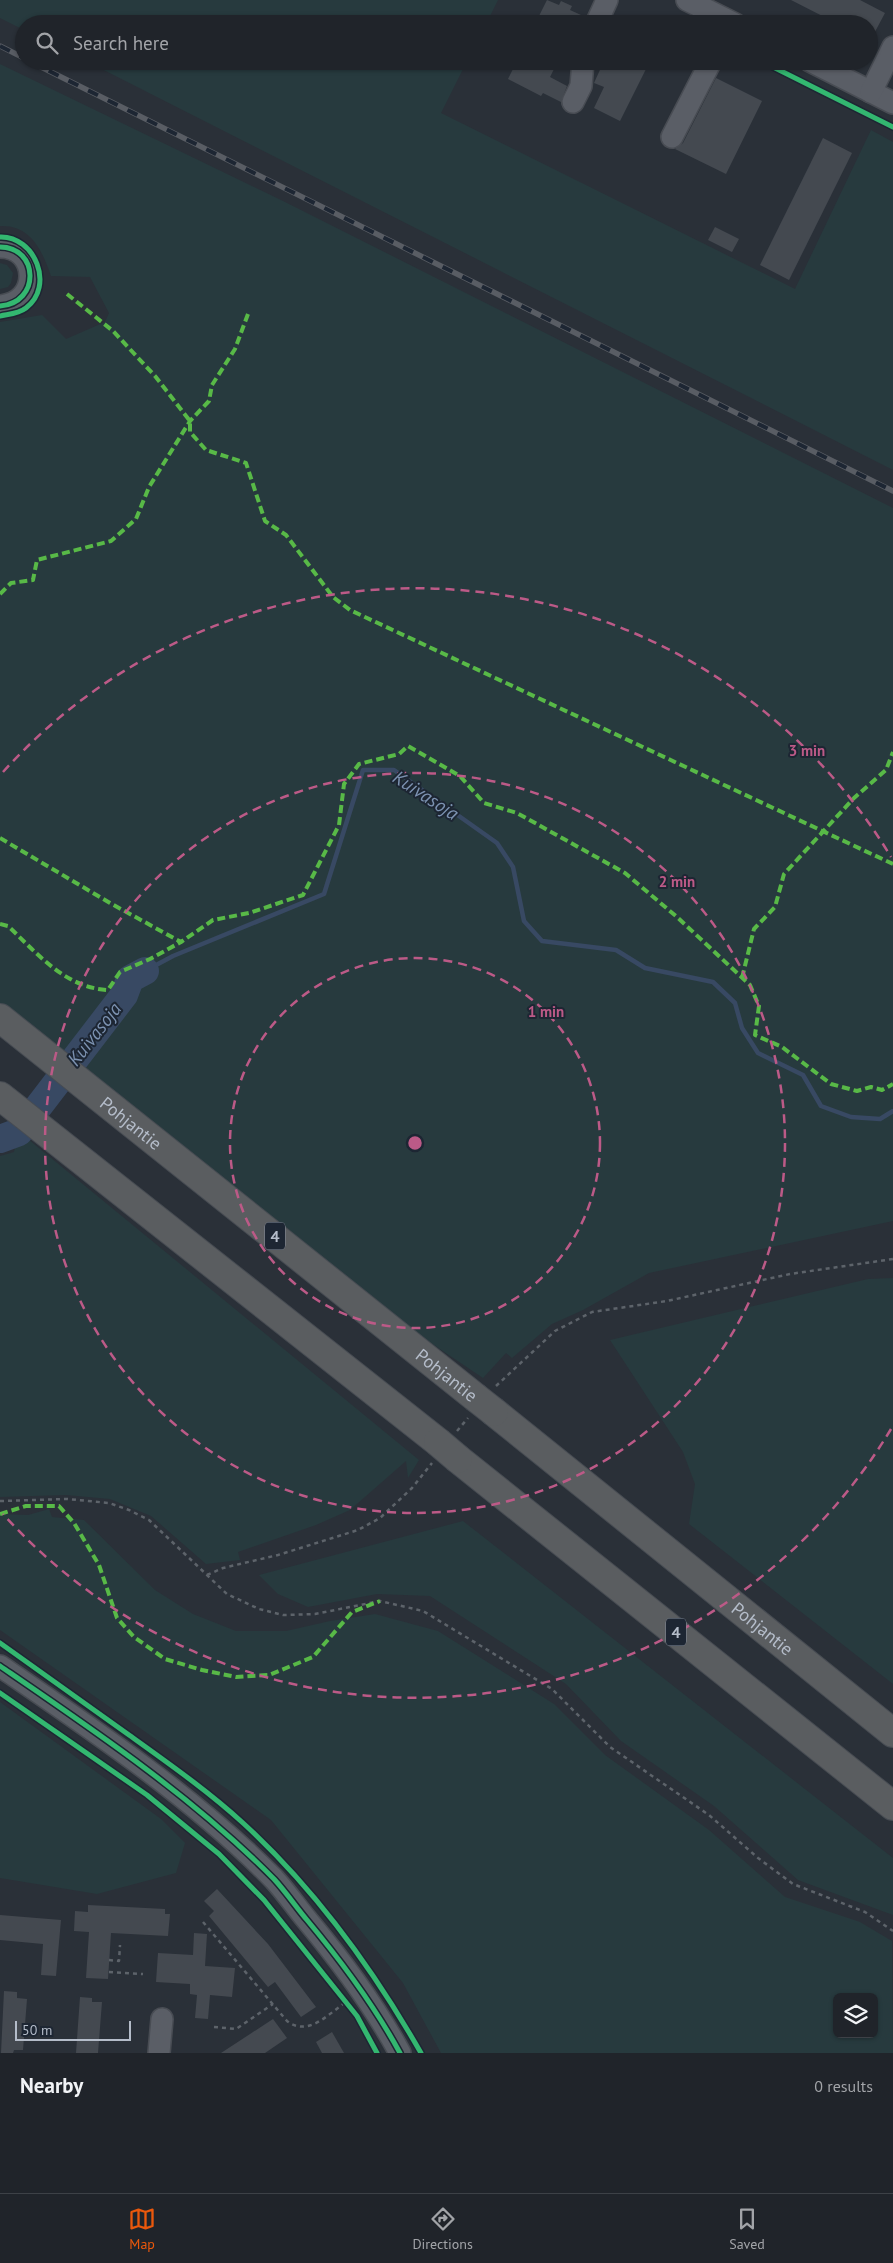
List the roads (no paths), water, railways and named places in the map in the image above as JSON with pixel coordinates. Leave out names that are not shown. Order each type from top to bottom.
[{"type":"highway","name":"Pohjantie","points":[[0,1018],[484,1403],[893,1733]]},
{"type":"highway","name":"4","points":[[20,1111],[893,1806]]},
{"type":"street","points":[[600,15],[607,0]]},
{"type":"street","points":[[687,0],[716,15]]},
{"type":"street","points":[[871,92],[893,47]]},
{"type":"street","points":[[573,102],[582,86],[583,70]]},
{"type":"street","points":[[672,137],[706,70]]},
{"type":"street","points":[[828,70],[893,103]]},
{"type":"street","points":[[0,247],[19,253],[29,266],[30,283],[22,298],[15,303],[0,306]]},
{"type":"street","points":[[0,1666],[163,1783],[217,1827],[275,1880],[334,1952],[382,2020],[400,2053]]},
{"type":"street","points":[[159,2053],[162,2020]]},
{"type":"waterway","name":"Kuivasoja","points":[[145,971],[173,956],[324,894],[363,770],[394,770],[497,843],[513,867],[524,921],[542,941],[616,950],[645,968],[713,982],[735,1003],[742,1028],[758,1053],[803,1075],[821,1106],[851,1117],[880,1119],[893,1111]]},
{"type":"waterway","name":"Kuivasoja","points":[[0,1139],[19,1132],[124,995],[130,979],[145,971]]},
{"type":"railway","points":[[0,46],[15,54]]},
{"type":"railway","points":[[47,70],[893,491]]}]
